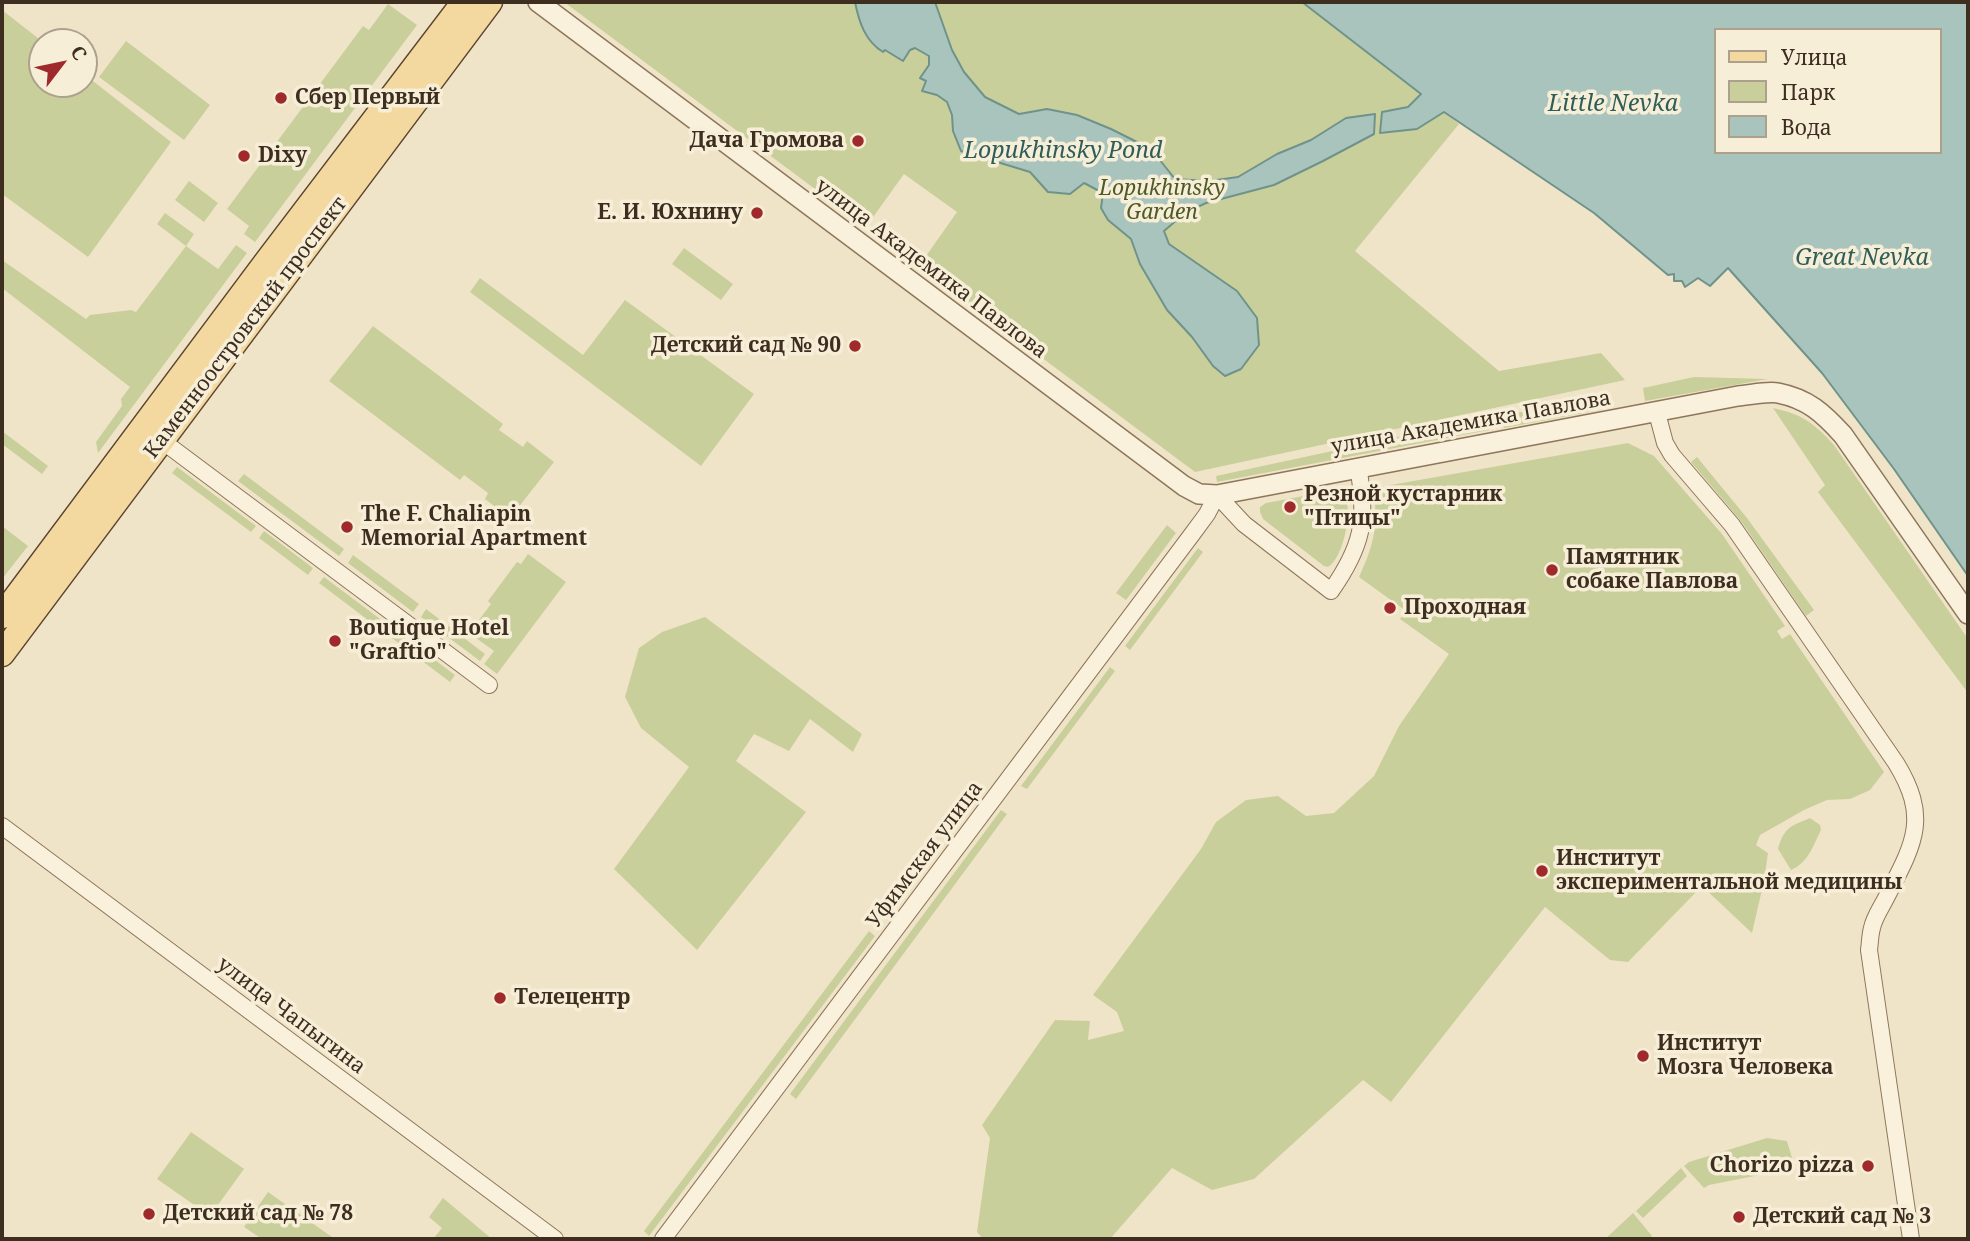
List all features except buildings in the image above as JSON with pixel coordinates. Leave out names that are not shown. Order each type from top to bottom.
[{"type":"main road","name":"Каменноостровский проспект","points":[[2,616],[464,2]]},
{"type":"main road","name":"Каменноостровский проспект","points":[[2,654],[490,2]]},
{"type":"street","name":"улица Академика Павлова","points":[[538,2],[937,303],[1184,486],[1199,494],[1217,495],[1738,396],[1776,393],[1805,402],[1819,410],[1843,435],[1968,614]]},
{"type":"street","points":[[1657,412],[1660,431],[1672,455],[1732,525],[1896,763],[1913,798],[1916,819],[1913,840],[1872,925],[1869,950],[1911,1239]]},
{"type":"street","points":[[161,440],[489,685]]},
{"type":"street","points":[[1217,495],[1244,524],[1331,591],[1349,565],[1358,544],[1363,500],[1358,467]]},
{"type":"street","name":"Уфимская улица","points":[[663,1239],[1208,514],[1217,495]]},
{"type":"street","name":"улица Чапыгина","points":[[2,826],[555,1239]]},
{"type":"green space","name":"Lopukhinsky Garden","points":[[564,2],[1302,2],[1459,124],[1355,251],[1499,371],[1601,353],[1625,380],[1195,472],[919,266],[957,212],[904,174],[866,227]]},
{"type":"green space","points":[[388,4],[417,25],[255,242],[244,234],[249,226],[227,209],[363,26],[369,30]]},
{"type":"green space","points":[[2,10],[28,30],[28,98],[98,98],[98,85],[171,142],[88,257],[2,194]]},
{"type":"green space","points":[[126,41],[210,105],[184,140],[99,77]]},
{"type":"green space","points":[[189,181],[218,203],[204,222],[175,200]]},
{"type":"green space","points":[[165,213],[194,234],[186,246],[157,224]]},
{"type":"green space","points":[[236,245],[247,253],[98,453],[96,442],[122,406],[121,399],[130,387],[2,288],[2,260],[86,319],[90,315],[131,310],[136,312],[186,246],[218,269]]},
{"type":"green space","points":[[684,248],[733,284],[721,300],[672,264]]},
{"type":"green space","points":[[480,278],[583,355],[625,300],[754,394],[701,466],[470,292]]},
{"type":"green space","points":[[373,326],[503,424],[499,430],[523,447],[527,441],[554,462],[510,518],[485,499],[488,493],[464,475],[460,480],[329,381]]},
{"type":"green space","points":[[1694,377],[1768,379],[1645,401],[1643,388]]},
{"type":"green space","points":[[1592,398],[1594,411],[1504,428],[1501,416]]},
{"type":"green space","points":[[1773,408],[1807,420],[1834,445],[1968,639],[1968,693],[1818,492],[1825,485]]},
{"type":"green space","points":[[1486,418],[1489,430],[1217,482],[1216,476]]},
{"type":"green space","points":[[2,431],[48,466],[42,474],[2,444]]},
{"type":"green space","name":"Институт экспериментальной медицины","points":[[1628,443],[1654,456],[1722,534],[1785,626],[1777,631],[1782,639],[1790,634],[1884,772],[1870,790],[1850,799],[1827,800],[1760,835],[1756,845],[1768,853],[1752,933],[1702,886],[1628,962],[1610,960],[1545,907],[1391,1102],[1363,1080],[1254,1179],[1212,1190],[1172,1168],[1110,1239],[983,1239],[977,1232],[990,1138],[982,1125],[1055,1020],[1090,1021],[1088,1040],[1124,1031],[1117,1012],[1093,995],[1201,849],[1216,822],[1246,800],[1278,796],[1306,816],[1334,813],[1374,776],[1399,726],[1449,654],[1400,619],[1406,611],[1359,577],[1374,533],[1374,488]]},
{"type":"green space","points":[[1697,457],[1747,518],[1814,610],[1806,616],[1741,521],[1691,462]]},
{"type":"green space","points":[[177,467],[256,526],[251,532],[172,473]]},
{"type":"green space","points":[[244,474],[344,549],[339,556],[238,481]]},
{"type":"green space","points":[[1336,490],[1345,497],[1347,523],[1338,555],[1328,567],[1263,519],[1260,512],[1260,507],[1266,503]]},
{"type":"green space","points":[[1167,525],[1176,533],[1126,600],[1116,593]]},
{"type":"green space","points":[[2,526],[28,546],[2,579]]},
{"type":"green space","points":[[264,531],[313,568],[308,575],[259,538]]},
{"type":"green space","points":[[1198,548],[1203,552],[1130,650],[1125,646]]},
{"type":"green space","points":[[528,554],[566,582],[497,674],[484,664],[494,651],[469,633],[491,604],[488,601],[517,562],[521,564]]},
{"type":"green space","points":[[353,555],[419,604],[413,612],[348,563]]},
{"type":"green space","points":[[324,577],[455,675],[450,682],[319,583]]},
{"type":"green space","points":[[426,609],[485,654],[480,661],[421,617]]},
{"type":"green space","points":[[705,617],[862,734],[853,752],[810,719],[789,751],[754,734],[736,761],[806,812],[697,950],[614,869],[689,767],[641,728],[625,697],[639,648],[662,632]]},
{"type":"green space","points":[[1110,667],[1115,671],[1027,789],[1021,786]]},
{"type":"green space","points":[[1001,810],[1007,814],[796,1099],[790,1094]]},
{"type":"green space","points":[[1810,818],[1820,825],[1821,830],[1806,858],[1791,870],[1778,849],[1780,842],[1789,828]]},
{"type":"green space","points":[[869,931],[875,936],[649,1236],[644,1231]]},
{"type":"green space","points":[[191,1132],[244,1169],[210,1216],[157,1179]]},
{"type":"green space","points":[[1767,1138],[1787,1141],[1795,1168],[1704,1188],[1684,1166],[1689,1162]]},
{"type":"green space","points":[[1681,1168],[1687,1176],[1643,1218],[1636,1211]]},
{"type":"green space","points":[[268,1192],[332,1237],[331,1239],[262,1239],[244,1227]]},
{"type":"green space","points":[[443,1198],[492,1239],[433,1239],[442,1228],[429,1217]]},
{"type":"green space","points":[[1633,1213],[1652,1236],[1649,1239],[1605,1239]]},
{"type":"water","name":"Lopukhinsky Pond","points":[[855,2],[935,2],[952,50],[964,72],[985,97],[1019,114],[1047,109],[1077,115],[1111,129],[1151,149],[1175,179],[1209,181],[1238,177],[1277,154],[1311,140],[1346,118],[1375,114],[1374,134],[1274,185],[1206,203],[1185,213],[1164,231],[1169,244],[1237,291],[1257,318],[1259,345],[1241,369],[1225,376],[1213,366],[1192,337],[1167,310],[1140,264],[1131,239],[1108,220],[1101,208],[1103,193],[1084,183],[1070,194],[1048,192],[1030,172],[961,151],[953,131],[952,115],[947,102],[937,95],[922,91],[926,81],[920,78],[929,65],[929,56],[915,48],[910,50],[903,61],[877,48],[864,30]]},
{"type":"water","points":[[1302,2],[1968,2],[1968,576],[1894,469],[1822,373],[1728,268],[1710,286],[1698,278],[1685,287],[1682,281],[1674,281],[1674,274],[1668,275],[1594,213],[1444,112],[1417,129],[1380,133],[1382,112],[1408,107],[1421,94]]},
{"type":"place","name":"Сбер Первый","points":[[281,98]]},
{"type":"place","name":"Дача Громова","points":[[858,141]]},
{"type":"place","name":"Dixy","points":[[244,156]]},
{"type":"place","name":"Е. И. Юхнину","points":[[757,213]]},
{"type":"place","name":"Детский сад № 90","points":[[855,346]]},
{"type":"place","name":"Резной кустарник \"Птицы\"","points":[[1290,507]]},
{"type":"place","name":"The F. Chaliapin Memorial Apartment","points":[[347,527]]},
{"type":"place","name":"Памятник собаке Павлова","points":[[1552,570]]},
{"type":"place","name":"Проходная","points":[[1390,608]]},
{"type":"place","name":"Boutique Hotel \"Graftio\"","points":[[335,641]]},
{"type":"place","name":"Институт экспериментальной медицины","points":[[1542,871]]},
{"type":"place","name":"Телецентр","points":[[500,998]]},
{"type":"place","name":"Институт Мозга Человека","points":[[1643,1056]]},
{"type":"place","name":"Chorizo pizza","points":[[1868,1166]]},
{"type":"place","name":"Детский сад № 78","points":[[149,1214]]},
{"type":"place","name":"Детский сад № 3","points":[[1739,1217]]},
{"type":"water label","name":"Little Nevka","points":[[1613,104]]},
{"type":"water label","name":"Great Nevka","points":[[1862,258]]}]
